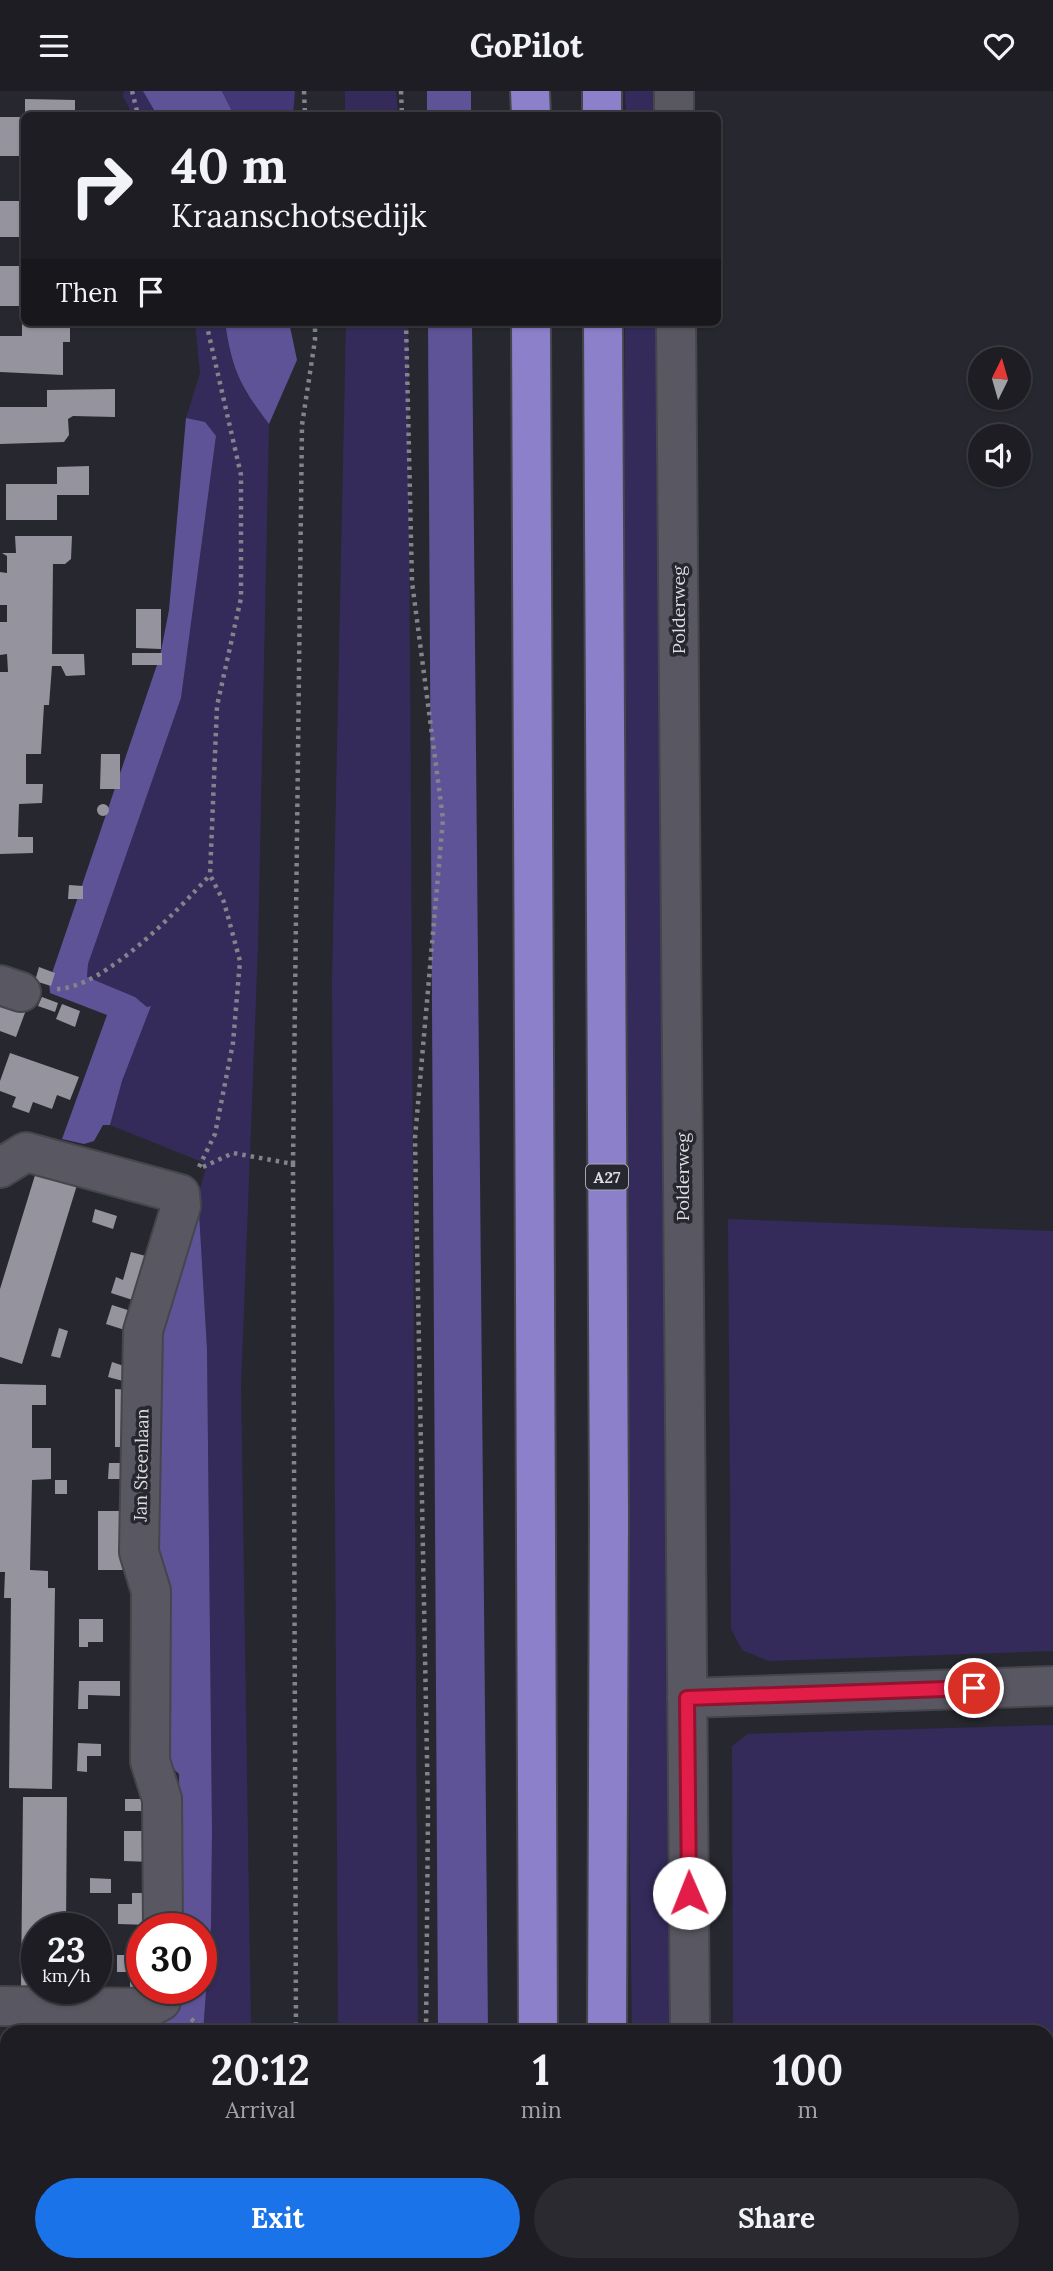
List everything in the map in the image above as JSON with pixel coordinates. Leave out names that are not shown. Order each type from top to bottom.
[{"type":"highway","points":[[530,91],[531,112]]},
{"type":"highway","points":[[602,91],[602,112]]},
{"type":"highway","points":[[531,326],[538,2025]]},
{"type":"highway","name":"A27","points":[[603,326],[609,1501],[607,2025]]},
{"type":"street","points":[[674,91],[674,112]]},
{"type":"street","name":"Polderweg","points":[[676,326],[690,2025]]},
{"type":"street","name":"Jan Steenlaan","points":[[0,1168],[26,1151],[180,1194],[181,1206],[144,1331],[143,1345],[139,1552],[151,1591],[150,1761],[162,1799],[163,1913]]},
{"type":"street","points":[[687,1698],[1053,1685]]},
{"type":"street","points":[[0,2006],[148,2008],[155,2004]]},
{"type":"path","points":[[132,91],[137,112]]},
{"type":"path","points":[[304,91],[305,112]]},
{"type":"path","points":[[401,91],[402,112]]},
{"type":"path","points":[[207,326],[241,475],[241,598],[217,706],[210,875],[224,902],[240,961],[233,1043],[215,1134],[197,1170],[233,1153],[293,1164]]},
{"type":"path","points":[[296,2025],[293,1164],[302,425],[315,340],[314,326]]},
{"type":"path","points":[[406,326],[412,582],[443,819],[415,1138],[428,1811],[426,2025]]},
{"type":"path","points":[[11,988],[74,988],[103,974],[210,875]]},
{"type":"shaded area","points":[[124,91],[144,91],[155,112],[131,112],[123,97]]},
{"type":"shaded area","points":[[143,91],[222,91],[232,112],[155,112]]},
{"type":"shaded area","points":[[222,91],[295,91],[293,112],[232,112]]},
{"type":"shaded area","points":[[345,91],[396,91],[398,112],[345,112]]},
{"type":"shaded area","points":[[427,91],[471,91],[471,112],[427,112]]},
{"type":"shaded area","points":[[625,91],[675,91],[674,112],[626,112]]},
{"type":"shaded area","points":[[195,326],[226,326],[238,377],[269,424],[258,946],[241,1386],[251,2025],[204,2025],[205,2004],[217,2004],[217,1913],[211,1913],[207,1349],[198,1195],[206,1168],[202,1162],[110,1125],[122,1081],[151,1006],[147,1007],[135,997],[87,977],[88,964],[181,698],[216,437],[205,425],[186,418],[200,373]]},
{"type":"shaded area","points":[[226,326],[290,326],[297,360],[269,424],[239,377]]},
{"type":"shaded area","points":[[346,326],[408,326],[418,2025],[338,2025],[332,983]]},
{"type":"shaded area","points":[[428,326],[472,326],[488,2025],[438,2025]]},
{"type":"shaded area","points":[[625,326],[670,326],[671,2025],[632,2025],[621,1127]]},
{"type":"shaded area","points":[[186,418],[205,422],[216,436],[181,698],[88,964],[87,977],[135,997],[147,1007],[151,1006],[122,1081],[110,1125],[103,1125],[94,1141],[84,1144],[62,1139],[107,1015],[50,993],[49,982],[160,656],[169,610]]},
{"type":"shaded area","points":[[198,1195],[207,1349],[211,1913],[181,1913],[179,1774],[165,1761],[164,1579],[162,1558],[156,1550],[155,1355]]},
{"type":"shaded area","points":[[728,1219],[1053,1231],[1053,1651],[769,1661],[742,1650],[731,1629]]},
{"type":"shaded area","points":[[1053,1725],[1053,2025],[733,2025],[732,1746],[748,1734]]},
{"type":"shaded area","points":[[167,2004],[205,2004],[204,2025],[157,2025],[158,2015]]},
{"type":"building","points":[[25,99],[75,100],[75,112],[25,112]]},
{"type":"building","points":[[0,117],[21,117],[21,156],[0,156]]},
{"type":"building","points":[[0,201],[21,201],[21,237],[0,237]]},
{"type":"building","points":[[0,266],[21,266],[21,306],[0,306]]},
{"type":"building","points":[[22,326],[70,326],[70,342],[63,342],[63,375],[0,372],[0,336],[22,336]]},
{"type":"building","points":[[115,389],[115,417],[73,416],[68,419],[69,435],[64,442],[0,444],[0,407],[47,407],[47,390]]},
{"type":"building","points":[[89,466],[89,495],[57,495],[57,520],[6,520],[6,484],[57,484],[57,467]]},
{"type":"building","points":[[15,536],[72,536],[71,559],[65,564],[53,564],[52,654],[84,654],[85,675],[66,676],[61,666],[52,666],[49,705],[44,705],[41,754],[26,754],[26,784],[43,784],[42,803],[19,804],[18,837],[33,837],[33,853],[0,854],[0,672],[8,672],[7,654],[0,655],[0,622],[7,622],[7,605],[0,605],[0,572],[7,573],[7,556],[2,553],[16,553]]},
{"type":"building","points":[[136,609],[161,609],[161,649],[136,648]]},
{"type":"building","points":[[132,653],[162,653],[162,665],[132,665]]},
{"type":"building","points":[[101,754],[120,754],[120,789],[100,789]]},
{"type":"building","points":[[103,804],[109,810],[103,816],[97,810]]},
{"type":"building","points":[[69,885],[83,886],[83,899],[68,899]]},
{"type":"building","points":[[39,967],[55,973],[51,986],[35,981]]},
{"type":"building","points":[[42,997],[58,1003],[55,1012],[38,1006]]},
{"type":"building","points":[[0,1001],[26,1010],[16,1037],[0,1031]]},
{"type":"building","points":[[62,1004],[80,1011],[75,1027],[56,1019]]},
{"type":"building","points":[[10,1053],[79,1077],[70,1100],[57,1095],[52,1109],[33,1102],[29,1113],[12,1107],[16,1097],[0,1091],[0,1081]]},
{"type":"building","points":[[36,1172],[77,1185],[22,1364],[0,1357],[0,1289]]},
{"type":"building","points":[[95,1209],[117,1216],[113,1229],[92,1222]]},
{"type":"building","points":[[131,1252],[153,1258],[139,1302],[111,1293],[116,1277],[123,1280]]},
{"type":"building","points":[[112,1305],[134,1312],[128,1331],[106,1324]]},
{"type":"building","points":[[59,1328],[68,1331],[60,1358],[51,1356]]},
{"type":"building","points":[[112,1362],[127,1367],[123,1381],[108,1377]]},
{"type":"building","points":[[0,1384],[46,1385],[46,1405],[32,1405],[32,1448],[51,1448],[51,1479],[32,1480],[30,1570],[48,1571],[48,1588],[55,1588],[52,1789],[9,1788],[11,1598],[4,1598],[5,1572],[0,1572]]},
{"type":"building","points":[[115,1389],[129,1390],[129,1447],[115,1447]]},
{"type":"building","points":[[109,1463],[128,1463],[128,1479],[108,1479]]},
{"type":"building","points":[[55,1480],[67,1480],[67,1494],[55,1494]]},
{"type":"building","points":[[98,1511],[127,1511],[127,1570],[98,1570]]},
{"type":"building","points":[[79,1619],[103,1619],[103,1642],[88,1642],[88,1647],[79,1647]]},
{"type":"building","points":[[79,1681],[120,1681],[120,1696],[88,1695],[88,1709],[78,1709]]},
{"type":"building","points":[[78,1743],[101,1744],[101,1756],[87,1756],[87,1772],[77,1771]]},
{"type":"building","points":[[23,1797],[67,1797],[66,1913],[22,1913]]},
{"type":"building","points":[[125,1799],[152,1799],[152,1811],[125,1811]]},
{"type":"building","points":[[124,1831],[151,1831],[151,1862],[124,1861]]},
{"type":"building","points":[[90,1878],[111,1879],[111,1893],[90,1893]]},
{"type":"building","points":[[132,1893],[151,1893],[150,1913],[126,1913],[126,1924],[118,1924],[118,1904],[132,1904]]},
{"type":"building","points":[[117,1955],[126,1955],[126,1972],[117,1972]]},
{"type":"route","points":[[689,1893],[687,1698],[974,1688]]}]
